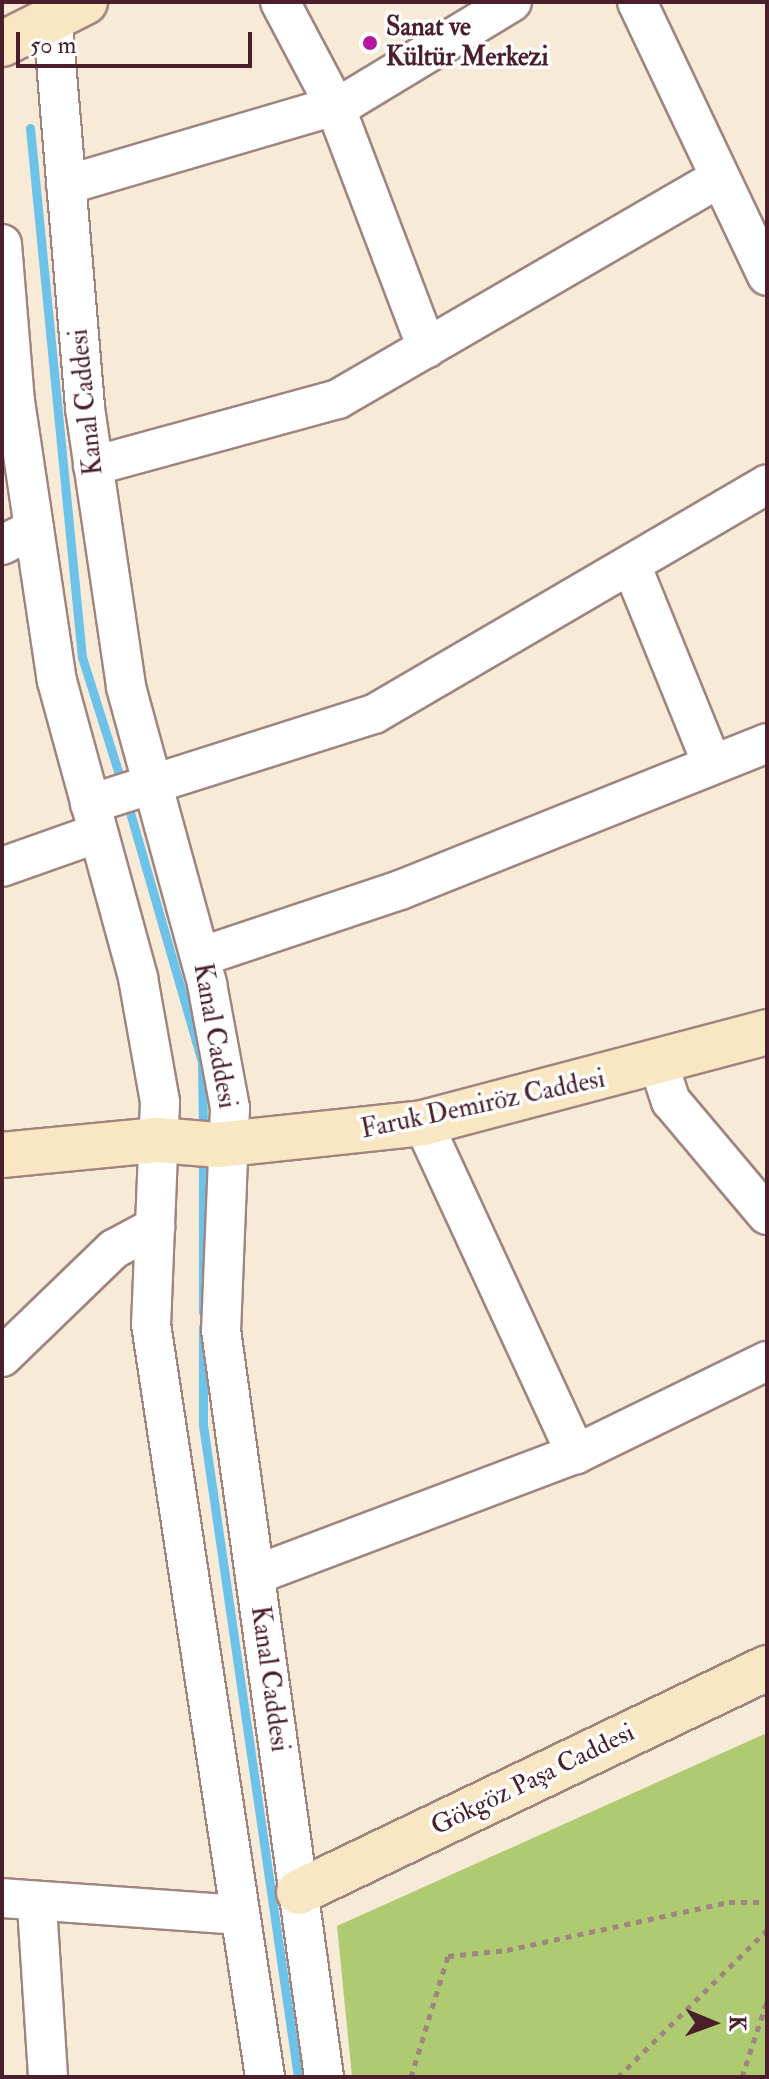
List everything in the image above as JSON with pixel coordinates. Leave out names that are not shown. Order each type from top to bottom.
[{"type":"street","points":[[280,2],[335,106],[427,348]]},
{"type":"street","points":[[66,185],[335,106],[512,2]]},
{"type":"street","points":[[637,2],[718,179],[767,276]]},
{"type":"street","points":[[2,44],[63,7]]},
{"type":"street","name":"Kanal Caddesi","points":[[63,7],[51,61],[93,466],[126,687],[148,785],[200,957],[230,1108],[195,1142],[155,1227],[151,1324],[238,1915],[265,2077]]},
{"type":"street","points":[[93,466],[338,399],[718,179]]},
{"type":"street","name":"Kanal Caddesi","points":[[2,244],[18,537],[57,681],[98,812],[138,978],[160,1102],[195,1142],[324,2077]]},
{"type":"street","points":[[2,867],[148,785],[374,714],[632,567],[767,484]]},
{"type":"street","points":[[632,567],[712,764]]},
{"type":"street","points":[[200,957],[387,895],[767,743]]},
{"type":"street","name":"Faruk Demiröz Caddesi","points":[[2,1155],[423,1123],[659,1065],[767,1032]]},
{"type":"street","points":[[659,1065],[671,1101],[767,1215]]},
{"type":"street","points":[[423,1123],[576,1454]]},
{"type":"street","points":[[2,1357],[114,1249],[155,1227]]},
{"type":"street","points":[[255,1575],[576,1454],[767,1361]]},
{"type":"street","name":"Gökgöz Paşa Caddesi","points":[[299,1892],[767,1668]]},
{"type":"street","points":[[48,2077],[20,1902],[238,1915]]},
{"type":"path","points":[[411,2077],[448,1956],[507,1950],[729,1902],[767,1902]]},
{"type":"path","points":[[618,2077],[767,1930]]},
{"type":"path","points":[[742,2077],[767,2001]]},
{"type":"green space","points":[[767,1733],[767,2077],[352,2077],[337,1926]]},
{"type":"waterway","points":[[30,128],[82,657],[122,784]]},
{"type":"waterway","points":[[127,802],[202,1061],[203,1132]]},
{"type":"waterway","points":[[203,1155],[203,1312]]},
{"type":"waterway","points":[[203,1327],[203,1425],[298,2077]]},
{"type":"place","name":"Sanat ve Kültür Merkezi","points":[[370,43]]}]
